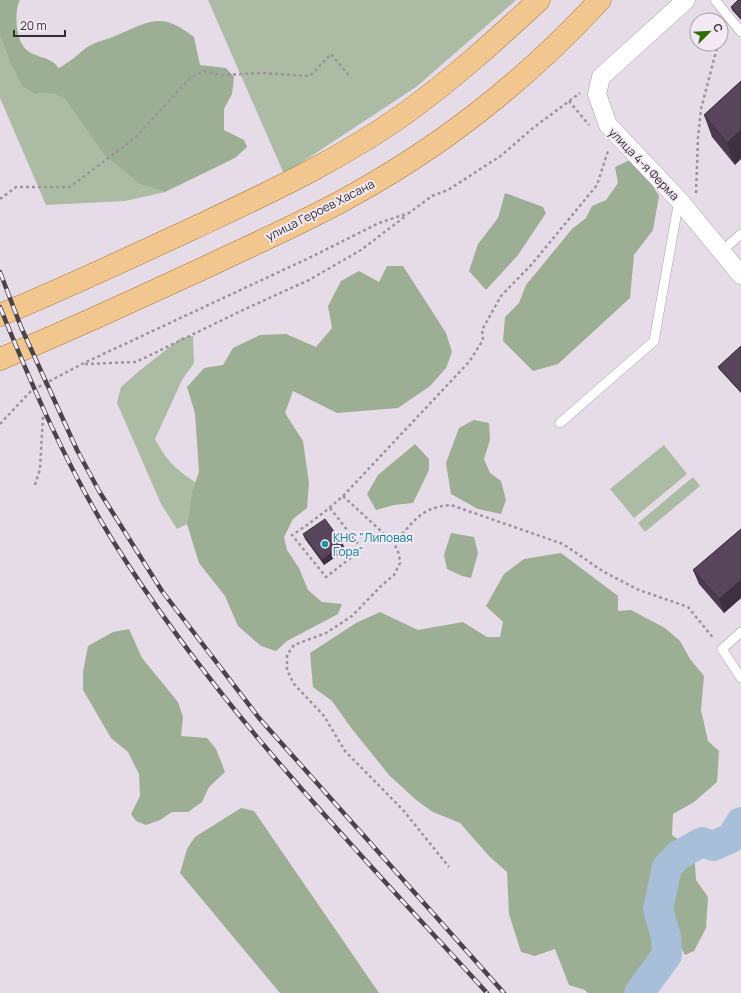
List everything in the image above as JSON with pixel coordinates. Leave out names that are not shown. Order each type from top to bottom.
[{"type":"main road","points":[[0,316],[53,294],[240,206],[333,159],[406,112],[483,51],[539,0]]},
{"type":"main road","name":"улица Героев Хасана","points":[[0,359],[70,330],[269,237],[360,191],[433,146],[510,87],[600,0]]},
{"type":"street","name":"улица 4-я Ферма","points":[[686,0],[601,77],[597,94],[608,125],[679,200],[741,275]]},
{"type":"lane","points":[[715,0],[741,32]]},
{"type":"lane","points":[[560,423],[654,341],[679,200]]},
{"type":"lane","points":[[722,251],[741,234]]},
{"type":"lane","points":[[741,632],[722,649],[741,678]]},
{"type":"path","points":[[696,220],[698,138],[701,109],[716,52]]},
{"type":"path","points":[[0,199],[16,187],[70,187],[136,138],[192,78],[204,71],[223,75],[261,73],[310,76],[331,54],[351,78]]},
{"type":"path","points":[[82,364],[136,362],[245,309],[309,280],[361,250],[432,196],[448,190],[502,155],[533,128],[569,101],[594,131]]},
{"type":"path","points":[[330,508],[362,549],[326,577],[292,534],[314,522],[343,496],[469,362],[483,340],[482,330],[501,296],[532,264],[597,185],[609,149]]},
{"type":"path","points":[[0,424],[31,391],[82,364],[311,257],[379,223],[409,213]]},
{"type":"path","points":[[34,485],[40,469],[43,416]]},
{"type":"path","points":[[343,496],[394,543],[399,554],[400,563],[394,575],[381,586],[352,616],[326,633],[294,645],[287,655],[287,670],[294,684],[324,716],[345,751],[403,810],[449,867]]},
{"type":"path","points":[[394,543],[422,513],[435,506],[451,506],[563,544],[604,572],[628,584],[688,607],[722,649]]},
{"type":"green space","points":[[0,0],[20,0],[16,17],[17,28],[24,47],[35,55],[48,59],[59,68],[89,46],[137,26],[155,21],[164,21],[183,29],[194,37],[200,65],[226,68],[234,77],[232,94],[224,109],[224,130],[244,140],[247,147],[235,158],[165,192],[139,184],[103,154],[65,99],[52,93],[36,94],[22,86],[9,60],[0,36]]},
{"type":"green space","points":[[208,0],[516,0],[416,87],[284,174]]},
{"type":"green space","points":[[0,36],[9,60],[36,94],[52,93],[65,99],[103,154],[139,184],[165,192],[125,201],[46,205],[0,98]]},
{"type":"green space","points":[[630,160],[646,175],[659,196],[653,230],[634,255],[630,298],[558,364],[533,371],[503,341],[505,317],[519,303],[526,285],[572,229],[586,218],[592,206],[606,200],[618,183],[615,167]]},
{"type":"green space","points":[[505,193],[543,207],[546,213],[518,255],[486,290],[469,271],[478,244],[498,218]]},
{"type":"green space","points":[[387,266],[403,266],[446,333],[452,352],[446,368],[430,386],[398,408],[337,413],[293,391],[285,413],[303,441],[309,483],[307,508],[293,519],[284,537],[287,550],[299,568],[308,590],[322,602],[342,604],[338,614],[287,641],[276,651],[261,646],[238,626],[225,596],[199,563],[187,524],[192,491],[199,472],[195,413],[187,387],[204,368],[223,365],[233,348],[260,335],[286,334],[316,347],[332,328],[328,306],[341,281],[359,271],[379,282]]},
{"type":"green space","points":[[193,336],[194,363],[182,380],[155,439],[163,453],[172,464],[195,482],[192,491],[187,524],[177,529],[161,504],[117,403],[121,387],[138,372],[181,338]]},
{"type":"green space","points":[[474,420],[489,423],[490,440],[484,459],[490,473],[501,481],[506,500],[501,514],[478,509],[451,494],[446,463],[459,428]]},
{"type":"green space","points":[[415,444],[429,459],[429,470],[413,503],[394,505],[376,510],[367,494],[378,475]]},
{"type":"green space","points":[[664,445],[687,474],[634,518],[610,489]]},
{"type":"green space","points":[[693,477],[700,486],[645,532],[638,523]]},
{"type":"green space","points":[[451,533],[474,537],[478,553],[471,578],[462,576],[447,569],[444,555]]},
{"type":"green space","points":[[561,553],[618,596],[618,611],[631,610],[665,628],[680,641],[690,659],[704,676],[701,710],[708,741],[719,751],[717,782],[694,802],[673,814],[672,835],[694,850],[696,880],[708,897],[706,928],[694,951],[685,955],[665,918],[659,930],[660,948],[649,968],[636,978],[630,992],[627,993],[588,993],[585,990],[569,985],[555,949],[535,956],[521,952],[509,914],[507,872],[489,856],[460,823],[433,812],[416,800],[389,775],[352,729],[332,701],[313,687],[310,653],[356,623],[380,612],[418,630],[463,622],[487,637],[500,637],[503,622],[486,606],[504,574],[524,559]]},
{"type":"green space","points":[[129,629],[142,658],[178,702],[183,717],[181,736],[207,738],[216,749],[225,772],[209,787],[202,802],[188,812],[172,812],[160,820],[146,825],[136,821],[131,814],[140,796],[139,774],[128,752],[111,738],[83,690],[83,672],[88,646],[113,632]]},
{"type":"green space","points":[[241,808],[254,811],[379,993],[280,993],[180,873],[187,849],[195,837]]},
{"type":"building","points":[[738,0],[741,0],[741,18],[731,7]]},
{"type":"building","points":[[741,81],[741,130],[727,143],[704,115]]},
{"type":"building","points":[[741,346],[741,392],[718,367]]},
{"type":"building","name":"КНС \"Липовая Гора\"","points":[[325,519],[343,544],[322,560],[303,534]]},
{"type":"building","points":[[741,529],[741,580],[719,599],[693,570]]},
{"type":"waterway","points":[[639,993],[667,955],[666,937],[658,909],[667,867],[679,855],[702,842],[713,846],[731,838],[741,822]]},
{"type":"railway","points":[[0,272],[21,327],[77,450],[99,491],[162,591],[259,718],[504,993]]},
{"type":"railway","points":[[0,307],[38,397],[81,485],[113,541],[154,602],[197,662],[242,719],[338,830],[487,993]]},
{"type":"place","name":"КНС \"Липовая Гора\"","points":[[325,544]]}]
